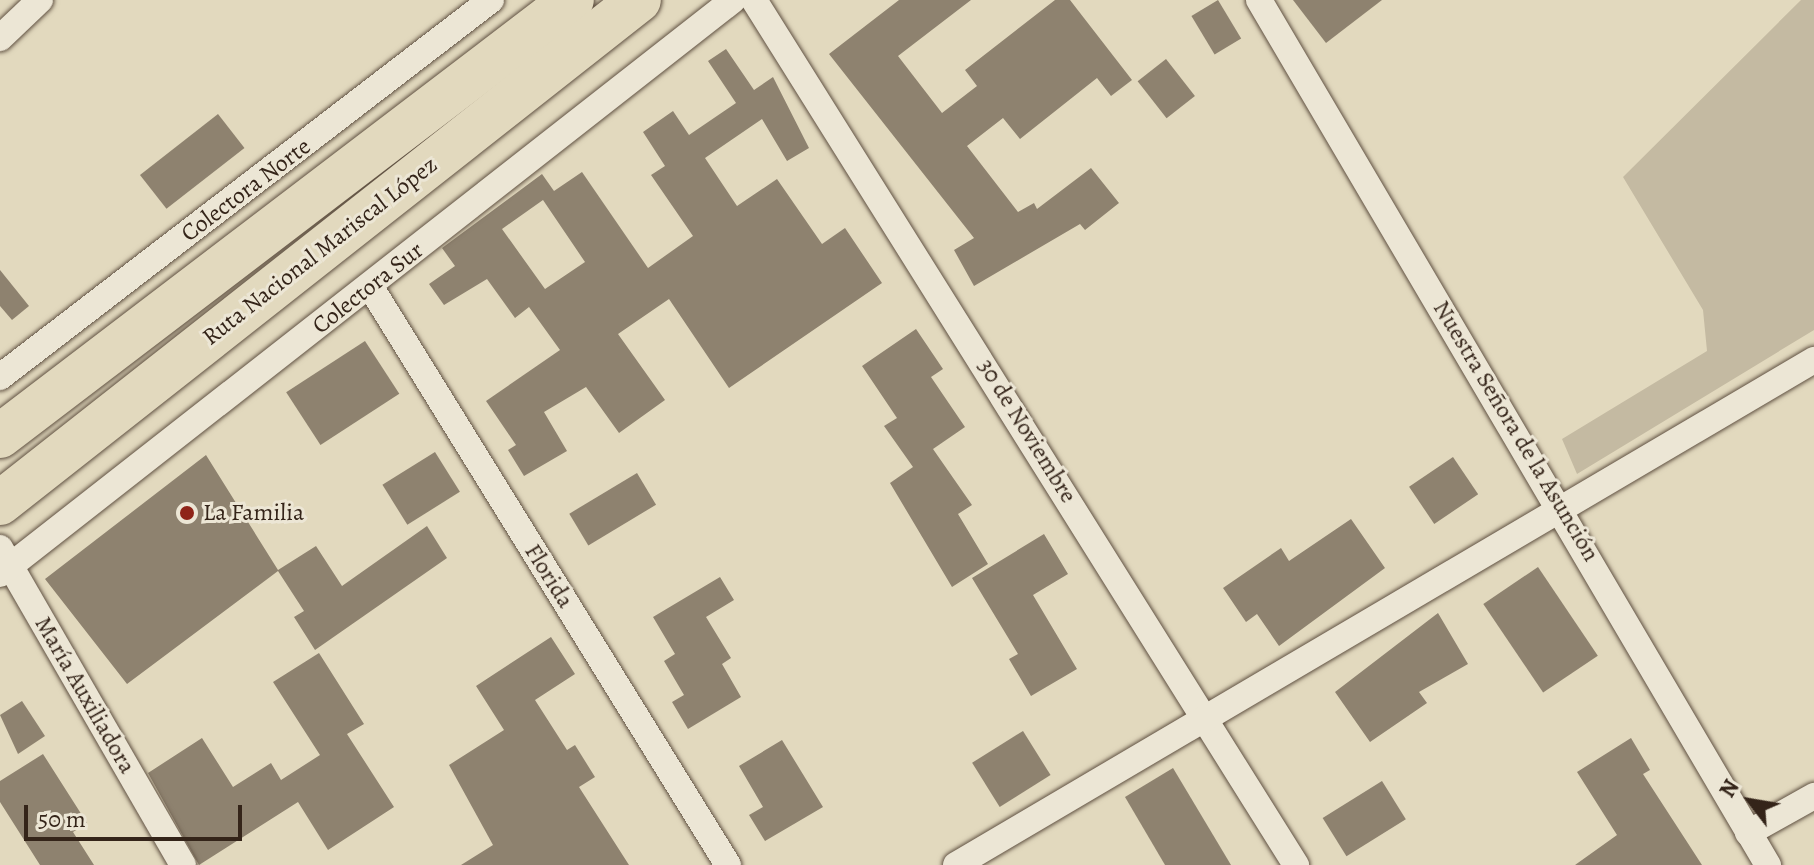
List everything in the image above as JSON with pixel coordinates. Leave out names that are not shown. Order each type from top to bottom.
[{"type":"highway","name":"Ruta Nacional Mariscal López","points":[[0,436],[572,0]]},
{"type":"highway","name":"Ruta Nacional Mariscal López","points":[[0,503],[639,0]]},
{"type":"street","points":[[0,38],[40,0]]},
{"type":"street","name":"Colectora Norte","points":[[0,377],[491,0]]},
{"type":"street","name":"Colectora Sur","points":[[3,563],[370,286],[733,0]]},
{"type":"street","name":"30 de Noviembre","points":[[754,0],[1209,720],[1296,865]]},
{"type":"street","name":"Nuestra Señora de la Asunción","points":[[1259,0],[1562,508],[1768,865]]},
{"type":"street","name":"Florida","points":[[370,286],[728,865]]},
{"type":"street","points":[[956,865],[1209,720],[1814,360]]},
{"type":"street","name":"María Auxiliadora","points":[[3,563],[183,865]]},
{"type":"street","points":[[1748,833],[1814,796]]},
{"type":"shaded area","points":[[1801,0],[1814,0],[1814,330],[1577,474],[1562,439],[1707,351],[1703,310],[1623,177]]},
{"type":"building","points":[[899,0],[971,0],[898,56],[942,113],[977,86],[965,70],[1055,0],[1070,0],[1132,80],[1111,96],[1097,78],[1020,139],[1003,118],[967,146],[1018,212],[1034,203],[1037,209],[1091,168],[1119,203],[1085,230],[1080,224],[974,286],[954,250],[974,238],[829,54]]},
{"type":"building","points":[[1218,0],[1241,39],[1215,55],[1191,16]]},
{"type":"building","points":[[1293,0],[1382,0],[1326,43]]},
{"type":"building","points":[[726,49],[754,90],[773,77],[809,148],[787,161],[762,119],[705,158],[737,206],[777,179],[822,244],[845,228],[882,283],[729,388],[669,299],[618,334],[665,400],[619,433],[586,387],[544,412],[567,451],[524,476],[508,450],[516,445],[486,401],[560,350],[529,307],[515,318],[487,279],[444,305],[429,284],[455,266],[442,248],[542,174],[554,191],[582,172],[648,268],[693,236],[651,175],[665,166],[643,132],[673,111],[689,135],[736,103],[708,61]],"holes":[[[543,200],[585,262],[545,289],[502,229]]]},
{"type":"building","points":[[1166,59],[1195,96],[1167,118],[1138,81]]},
{"type":"building","points":[[218,114],[244,148],[166,209],[140,175]]},
{"type":"building","points":[[0,270],[29,306],[12,320],[0,306]]},
{"type":"building","points":[[916,329],[943,369],[931,377],[965,427],[933,449],[972,505],[958,514],[988,564],[952,587],[890,483],[913,467],[884,426],[897,418],[862,366]]},
{"type":"building","points":[[365,341],[399,394],[320,445],[286,392]]},
{"type":"building","points":[[435,452],[460,492],[407,525],[382,485]]},
{"type":"building","name":"La Familia","points":[[206,455],[278,570],[316,546],[342,586],[427,526],[447,558],[315,650],[294,617],[304,611],[278,571],[127,684],[45,579]]},
{"type":"building","points":[[1453,457],[1478,494],[1434,524],[1409,487]]},
{"type":"building","points":[[637,473],[656,505],[588,545],[569,514]]},
{"type":"building","points":[[1351,519],[1385,568],[1279,646],[1257,614],[1246,622],[1223,588],[1281,548],[1289,561]]},
{"type":"building","points":[[1044,534],[1068,574],[1033,595],[1077,669],[1031,696],[1009,659],[1018,654],[972,578]]},
{"type":"building","points":[[1538,567],[1598,656],[1543,693],[1483,604]]},
{"type":"building","points":[[720,577],[734,600],[706,617],[731,658],[722,664],[741,697],[688,729],[672,702],[684,695],[664,661],[675,654],[653,617]]},
{"type":"building","points":[[1438,613],[1468,664],[1419,692],[1427,703],[1370,742],[1335,692]]},
{"type":"building","points":[[551,637],[575,674],[535,700],[567,750],[575,745],[595,777],[579,787],[629,865],[461,865],[493,845],[449,765],[504,730],[476,686]]},
{"type":"building","points":[[319,653],[364,724],[347,734],[394,807],[328,850],[298,802],[199,865],[148,773],[202,738],[233,787],[271,763],[281,780],[320,755],[273,682]]},
{"type":"building","points":[[22,701],[45,736],[18,754],[0,715]]},
{"type":"building","points":[[1023,731],[1051,775],[1000,807],[972,763]]},
{"type":"building","points":[[1631,738],[1650,770],[1643,774],[1702,865],[1575,865],[1617,835],[1577,772]]},
{"type":"building","points":[[782,740],[823,807],[765,841],[749,815],[763,807],[739,766]]},
{"type":"building","points":[[43,754],[87,823],[73,832],[94,865],[40,865],[0,802],[0,781]]},
{"type":"building","points":[[1173,768],[1231,865],[1165,865],[1125,797]]},
{"type":"building","points":[[1382,781],[1406,819],[1346,856],[1323,818]]},
{"type":"place","name":"La Familia","points":[[187,513]]}]
